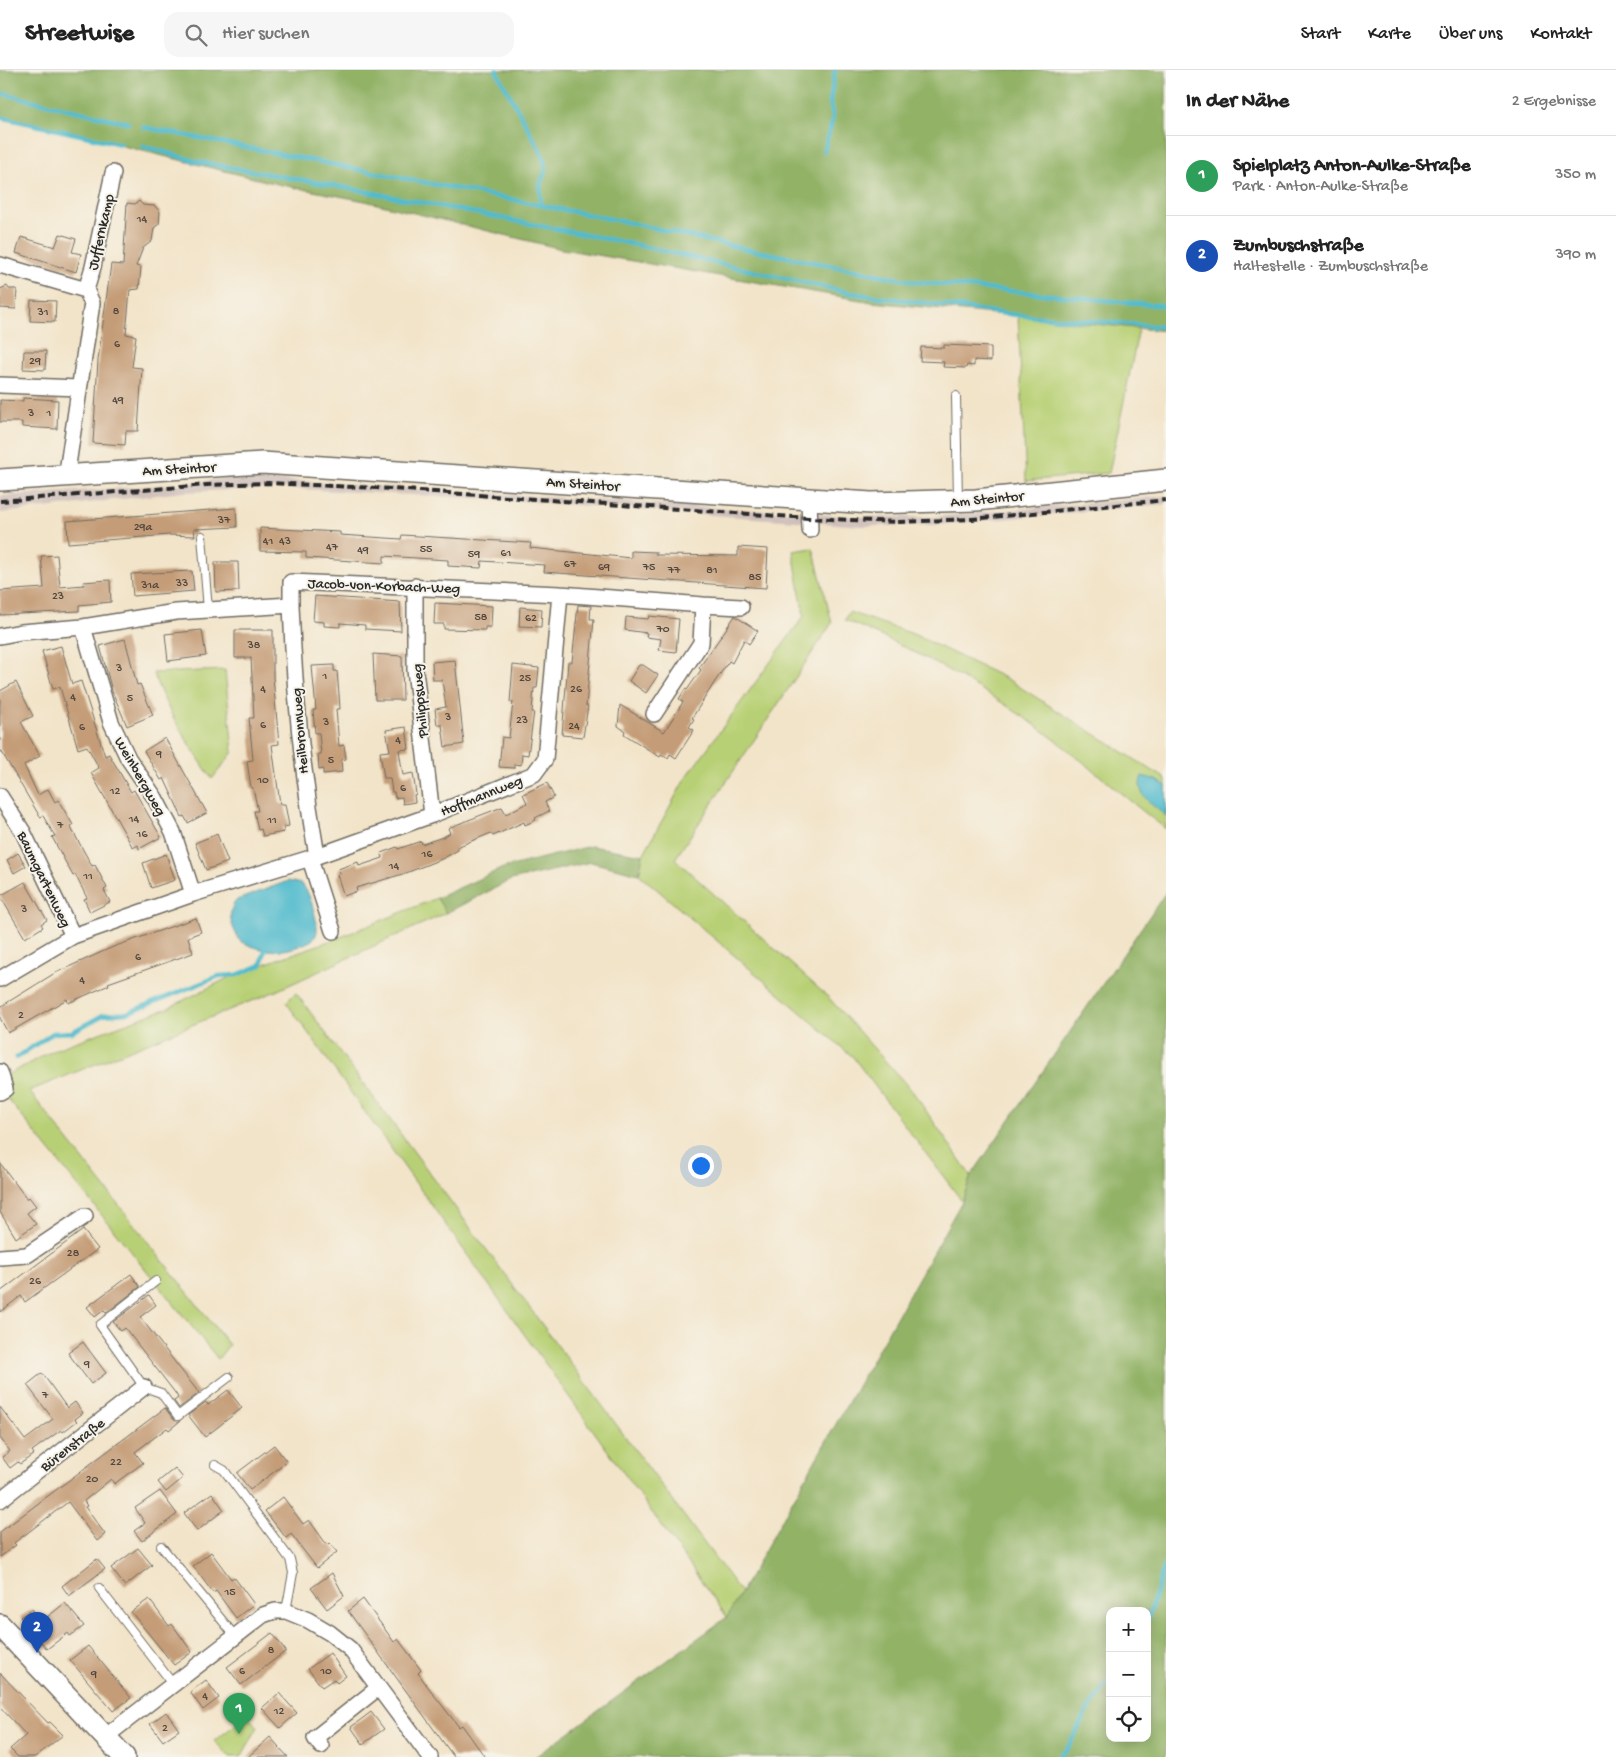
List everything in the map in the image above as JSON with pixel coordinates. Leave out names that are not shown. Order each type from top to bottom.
[{"type":"street","name":"Juffernkamp","points":[[68,474],[92,303],[86,290],[113,173]]},
{"type":"street","name":"Juffernkamp","points":[[0,265],[86,290]]},
{"type":"street","points":[[0,385],[79,388]]},
{"type":"street","name":"Am Steintor","points":[[0,480],[68,474],[262,463],[871,503],[958,501],[1166,480]]},
{"type":"street","points":[[808,499],[810,530]]},
{"type":"street","name":"Jacob-von-Korbach-Weg","points":[[0,636],[21,632],[83,627],[176,612],[291,605],[291,582],[415,586],[560,594],[741,607]]},
{"type":"street","name":"Philippsweg","points":[[415,586],[415,670],[432,815]]},
{"type":"street","name":"Hoffmannweg","points":[[0,979],[73,936],[193,894],[314,857],[432,815],[534,774],[545,758],[560,594]]},
{"type":"street","name":"Heilbronnweg","points":[[291,605],[298,729],[314,857]]},
{"type":"street","points":[[654,714],[701,643],[703,605]]},
{"type":"street","name":"Weinbergweg","points":[[83,627],[111,722],[128,758],[155,798],[173,832],[193,894]]},
{"type":"street","name":"Baumgartenweg","points":[[0,796],[23,832],[73,936]]},
{"type":"street","points":[[314,857],[333,931]]},
{"type":"street","points":[[0,1072],[3,1090]]},
{"type":"street","points":[[0,1257],[27,1255],[85,1216]]},
{"type":"street","name":"Bürenstraße","points":[[0,1500],[144,1387]]},
{"type":"street","points":[[105,1737],[263,1615],[274,1611],[286,1611],[315,1625],[350,1649],[430,1757]]},
{"type":"street","points":[[0,1625],[124,1757]]},
{"type":"street","points":[[321,1746],[315,1738],[378,1688]]},
{"type":"lane","points":[[956,396],[958,501]]},
{"type":"lane","points":[[202,536],[208,610]]},
{"type":"lane","points":[[156,1281],[100,1325],[144,1387],[161,1393],[178,1416],[229,1377]]},
{"type":"lane","points":[[215,1465],[224,1470],[290,1559],[293,1573],[286,1611]]},
{"type":"lane","points":[[161,1546],[235,1636]]},
{"type":"lane","points":[[98,1588],[173,1684]]},
{"type":"shaded area","points":[[234,477],[859,517],[932,517],[1166,496],[1166,504],[934,525],[864,526],[509,500],[279,488],[183,492],[0,513],[0,496],[180,484]]},
{"type":"green space","points":[[0,70],[1166,70],[1166,331],[872,302],[562,249],[365,201],[282,185],[0,116]]},
{"type":"green space","points":[[1018,316],[1139,328],[1109,473],[1026,481]]},
{"type":"green space","points":[[813,548],[832,623],[675,859],[828,997],[913,1092],[971,1176],[962,1201],[853,1057],[639,874],[643,855],[685,779],[804,616],[793,551]]},
{"type":"green space","points":[[849,612],[913,634],[1007,679],[1166,779],[1166,829],[1068,750],[1012,709],[943,667],[845,620]]},
{"type":"green space","points":[[225,670],[233,752],[212,779],[172,714],[153,673]]},
{"type":"green space","points":[[591,846],[643,855],[639,874],[591,862],[511,880],[446,913],[437,898],[503,868]]},
{"type":"green space","points":[[1166,892],[1166,1757],[535,1757],[727,1617],[962,1201],[971,1176]]},
{"type":"green space","points":[[437,898],[446,913],[276,991],[29,1091],[229,1345],[218,1359],[7,1098],[3,1077],[56,1049],[168,1008],[238,973],[338,938]]},
{"type":"green space","points":[[296,993],[742,1594],[727,1617],[286,1002]]},
{"type":"green space","points":[[247,1716],[258,1727],[241,1757],[230,1757],[214,1741]]},
{"type":"water","points":[[1142,776],[1157,780],[1166,786],[1166,816],[1151,804],[1143,794],[1140,782]]},
{"type":"water","points":[[288,881],[301,884],[309,895],[317,929],[315,937],[309,942],[296,947],[280,950],[256,948],[240,941],[234,931],[231,920],[231,910],[237,900]]},
{"type":"building","points":[[139,201],[143,205],[155,206],[160,212],[159,224],[154,228],[152,241],[143,248],[136,266],[141,267],[139,289],[130,290],[126,334],[136,336],[132,367],[142,368],[138,431],[126,431],[125,445],[93,443],[98,360],[111,264],[123,265],[127,203],[135,204]]},
{"type":"building","points":[[60,234],[76,239],[72,252],[81,254],[76,272],[16,253],[21,237],[55,247]]},
{"type":"building","points":[[7,286],[9,289],[17,289],[16,309],[0,308],[0,289]]},
{"type":"building","points":[[31,300],[56,301],[55,322],[30,321]]},
{"type":"building","points":[[944,345],[991,347],[991,361],[974,360],[974,366],[967,365],[966,368],[943,367],[944,362],[920,361],[921,347],[944,348]]},
{"type":"building","points":[[24,351],[46,351],[45,370],[23,369]]},
{"type":"building","points":[[23,398],[58,400],[57,429],[22,427],[22,422],[0,422],[0,400],[23,401]]},
{"type":"building","points":[[236,508],[237,527],[194,529],[195,536],[169,535],[68,543],[67,521]]},
{"type":"building","points":[[260,528],[340,532],[340,535],[401,539],[402,535],[531,543],[530,548],[631,558],[631,551],[656,552],[656,555],[738,556],[738,547],[768,549],[766,588],[544,572],[545,565],[482,561],[481,568],[448,566],[448,560],[384,556],[384,563],[306,558],[306,552],[260,551]]},
{"type":"building","points":[[57,555],[60,587],[84,585],[83,582],[110,580],[111,602],[79,605],[79,611],[0,615],[0,591],[44,588],[41,556]]},
{"type":"building","points":[[215,562],[238,562],[239,591],[216,592]]},
{"type":"building","points":[[192,571],[194,591],[133,596],[131,574]]},
{"type":"building","points":[[315,596],[400,602],[401,631],[365,629],[365,625],[340,623],[340,627],[324,626],[324,622],[313,621]]},
{"type":"building","points":[[435,603],[492,606],[491,627],[485,627],[485,630],[444,629],[444,624],[434,624]]},
{"type":"building","points":[[578,605],[591,606],[590,619],[594,619],[586,706],[588,706],[583,737],[562,735],[568,662],[572,662]]},
{"type":"building","points":[[520,607],[542,609],[541,627],[519,626]]},
{"type":"building","points":[[649,616],[679,619],[676,652],[659,650],[661,639],[646,637],[647,633],[625,630],[626,617],[648,619]]},
{"type":"building","points":[[735,616],[758,631],[749,644],[744,640],[732,663],[729,661],[716,680],[692,718],[694,719],[689,727],[694,730],[676,758],[670,754],[668,758],[661,754],[660,757],[624,734],[625,731],[618,726],[620,705],[664,732],[683,702],[679,699],[685,689],[687,690],[701,670],[699,668]]},
{"type":"building","points":[[202,630],[206,656],[168,661],[165,634]]},
{"type":"building","points":[[235,630],[273,630],[273,677],[279,744],[272,745],[280,804],[285,804],[289,826],[283,827],[284,832],[263,836],[261,829],[258,830],[254,811],[258,811],[253,788],[251,788],[247,761],[253,760],[249,718],[254,718],[251,658],[235,658]]},
{"type":"building","points":[[125,639],[137,685],[140,684],[153,715],[127,726],[112,691],[100,646]]},
{"type":"building","points":[[61,646],[72,684],[81,681],[105,756],[109,754],[131,792],[134,790],[161,837],[139,849],[138,845],[133,848],[91,773],[99,768],[87,746],[78,749],[60,687],[53,689],[42,651]]},
{"type":"building","points":[[373,654],[402,656],[403,700],[375,700]]},
{"type":"building","points":[[455,660],[464,744],[445,747],[442,725],[437,725],[435,709],[446,707],[442,680],[433,680],[432,662]]},
{"type":"building","points":[[334,665],[334,671],[337,671],[340,709],[336,709],[339,746],[344,745],[346,759],[341,760],[342,772],[323,774],[323,769],[319,770],[318,754],[321,754],[319,733],[315,733],[313,710],[316,710],[312,666]]},
{"type":"building","points":[[513,665],[539,668],[537,688],[534,688],[532,712],[534,712],[528,755],[522,754],[521,765],[514,764],[514,768],[499,767],[502,737],[509,738],[513,702],[510,702]]},
{"type":"building","points":[[639,665],[643,665],[658,675],[646,693],[629,681]]},
{"type":"building","points":[[16,682],[33,716],[21,722],[40,756],[24,765],[38,795],[48,789],[55,802],[58,800],[73,825],[70,826],[92,866],[95,865],[107,888],[104,890],[110,902],[90,912],[84,899],[87,898],[75,874],[73,876],[52,837],[55,836],[43,816],[40,817],[0,749],[0,691]]},
{"type":"building","points":[[406,727],[409,749],[399,750],[403,775],[413,773],[416,794],[414,795],[415,802],[403,804],[402,797],[395,798],[394,792],[392,792],[390,778],[384,778],[380,752],[390,751],[386,730]]},
{"type":"building","points":[[165,738],[207,813],[188,823],[184,816],[182,817],[164,778],[161,780],[144,751]]},
{"type":"building","points":[[547,783],[554,797],[545,802],[549,811],[535,818],[536,820],[525,825],[524,822],[493,836],[491,833],[457,847],[458,850],[444,858],[406,873],[356,888],[357,891],[344,896],[337,875],[340,874],[338,869],[358,862],[359,866],[383,858],[381,853],[397,847],[398,849],[421,841],[422,844],[443,837],[450,833],[448,828],[502,807],[506,814],[527,803],[523,794]]},
{"type":"building","points":[[217,834],[228,862],[206,870],[195,843]]},
{"type":"building","points":[[18,853],[26,866],[14,873],[7,860]]},
{"type":"building","points":[[166,854],[175,880],[151,888],[143,863]]},
{"type":"building","points":[[25,882],[47,920],[41,924],[43,927],[25,938],[0,896]]},
{"type":"building","points":[[196,918],[201,932],[188,937],[193,953],[108,983],[109,985],[68,1003],[67,999],[8,1033],[0,1018],[0,1007],[55,973],[113,947]]},
{"type":"building","points":[[0,1163],[27,1199],[29,1197],[36,1206],[27,1213],[36,1224],[16,1238],[0,1212]]},
{"type":"building","points":[[83,1230],[98,1249],[25,1302],[21,1296],[0,1312],[0,1292]]},
{"type":"building","points":[[131,1274],[140,1287],[106,1313],[104,1310],[95,1317],[87,1307]]},
{"type":"building","points":[[149,1295],[156,1305],[140,1317],[199,1393],[179,1408],[174,1401],[178,1398],[176,1394],[125,1328],[121,1331],[113,1322]]},
{"type":"building","points":[[83,1342],[106,1373],[91,1384],[68,1353]]},
{"type":"building","points":[[42,1373],[67,1408],[75,1402],[83,1413],[75,1419],[77,1421],[63,1432],[61,1430],[32,1451],[34,1454],[20,1464],[18,1462],[10,1468],[2,1457],[10,1451],[0,1438],[0,1407],[25,1440],[53,1419],[27,1385]]},
{"type":"building","points":[[228,1390],[242,1408],[205,1437],[188,1415],[206,1402],[208,1405]]},
{"type":"building","points":[[165,1408],[174,1420],[180,1421],[169,1430],[167,1428],[135,1452],[143,1463],[114,1484],[111,1479],[84,1501],[87,1506],[85,1507],[105,1534],[97,1541],[68,1502],[14,1543],[16,1545],[0,1557],[0,1532]]},
{"type":"building","points":[[274,1445],[287,1462],[250,1490],[237,1473]]},
{"type":"building","points":[[175,1468],[183,1478],[166,1492],[158,1482]]},
{"type":"building","points":[[160,1491],[177,1514],[142,1541],[134,1531],[145,1523],[135,1508]]},
{"type":"building","points":[[212,1493],[224,1510],[197,1531],[184,1513]]},
{"type":"building","points":[[283,1497],[303,1524],[309,1520],[327,1545],[329,1543],[337,1552],[317,1568],[291,1534],[286,1538],[265,1511]]},
{"type":"building","points":[[138,1548],[152,1565],[125,1586],[111,1568]]},
{"type":"building","points":[[211,1552],[231,1579],[234,1577],[254,1604],[236,1618],[216,1591],[213,1593],[193,1566]]},
{"type":"building","points":[[97,1559],[105,1569],[69,1596],[62,1586]]},
{"type":"building","points":[[332,1573],[344,1596],[327,1609],[311,1588]]},
{"type":"building","points":[[149,1599],[169,1626],[172,1624],[192,1652],[174,1665],[131,1612]]},
{"type":"building","points":[[363,1599],[394,1642],[398,1639],[421,1670],[418,1673],[434,1695],[459,1727],[462,1725],[485,1757],[454,1757],[348,1611]]},
{"type":"building","points":[[65,1603],[84,1626],[70,1636],[68,1633],[47,1649],[20,1617],[32,1609],[41,1622]]},
{"type":"building","points":[[272,1633],[286,1651],[241,1685],[227,1667]]},
{"type":"building","points":[[88,1646],[131,1698],[113,1711],[70,1660]]},
{"type":"building","points":[[330,1653],[346,1676],[337,1683],[334,1679],[322,1687],[308,1669]]},
{"type":"building","points":[[0,1673],[48,1723],[50,1722],[63,1735],[35,1757],[18,1757],[10,1749],[26,1735],[0,1707]]},
{"type":"building","points":[[206,1680],[219,1698],[203,1710],[190,1692]]},
{"type":"building","points":[[279,1693],[297,1713],[280,1728],[262,1708]]},
{"type":"building","points":[[166,1712],[179,1730],[163,1741],[150,1724]]},
{"type":"building","points":[[371,1712],[384,1729],[363,1744],[351,1727]]},
{"type":"building","points":[[270,1737],[288,1757],[248,1757]]},
{"type":"waterway","points":[[496,70],[542,154],[546,169],[540,185],[541,205]]},
{"type":"waterway","points":[[824,151],[833,118],[830,102],[835,70]]},
{"type":"waterway","points":[[0,93],[128,123]]},
{"type":"waterway","points":[[0,117],[121,144]]},
{"type":"waterway","points":[[143,127],[636,224],[746,249],[916,282],[1166,306]]},
{"type":"waterway","points":[[143,146],[199,162],[348,188],[628,243],[850,293],[1017,315],[1166,327]]},
{"type":"waterway","points":[[16,1058],[53,1033],[72,1032],[103,1015],[127,1013],[219,976],[237,975],[261,965],[265,950]]},
{"type":"waterway","points":[[1151,1608],[1166,1561]]},
{"type":"waterway","points":[[1058,1757],[1067,1749],[1086,1713],[1106,1684]]},
{"type":"railway","points":[[0,501],[207,485],[268,483],[377,488],[808,518],[897,522],[972,519],[1166,500]]},
{"type":"place","name":"Zumbuschstraße","points":[[37,1653]]},
{"type":"place","name":"Spielplatz Anton-Aulke-Straße","points":[[239,1734]]}]
